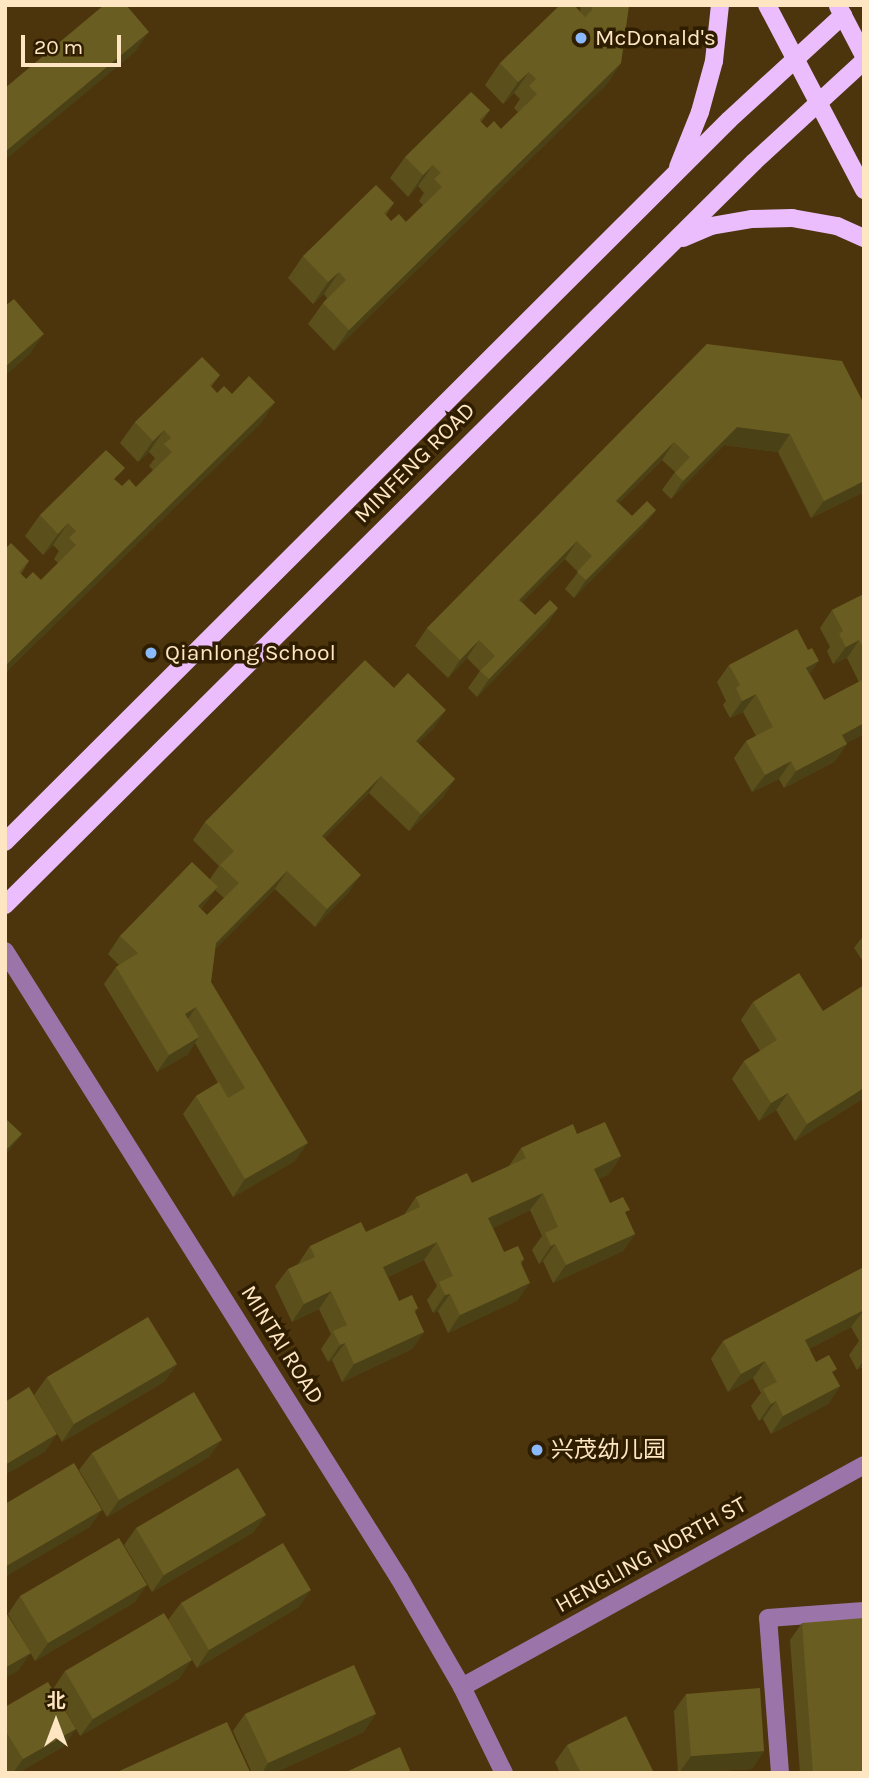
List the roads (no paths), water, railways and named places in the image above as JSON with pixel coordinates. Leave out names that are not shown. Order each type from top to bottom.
[{"type":"main road","points":[[674,175],[700,112],[714,61],[720,5]]},
{"type":"main road","points":[[767,5],[864,190]]},
{"type":"main road","points":[[844,8],[864,59]]},
{"type":"main road","name":"MINFENG ROAD","points":[[5,842],[844,8]]},
{"type":"main road","name":"MINFENG ROAD","points":[[5,905],[673,242],[864,59]]},
{"type":"main road","points":[[673,242],[711,226],[752,219],[792,218],[837,226],[864,238]]},
{"type":"street","name":"MINTAI ROAD","points":[[5,951],[399,1578],[462,1687],[504,1773]]},
{"type":"street","name":"HENGLING NORTH ST","points":[[462,1687],[864,1465]]},
{"type":"street","points":[[780,1773],[768,1618],[864,1611]]},
{"type":"place","name":"McDonald's","points":[[581,38]]},
{"type":"place","name":"Qianlong School","points":[[151,653]]},
{"type":"place","name":"兴茂幼儿园","points":[[537,1450]]}]
